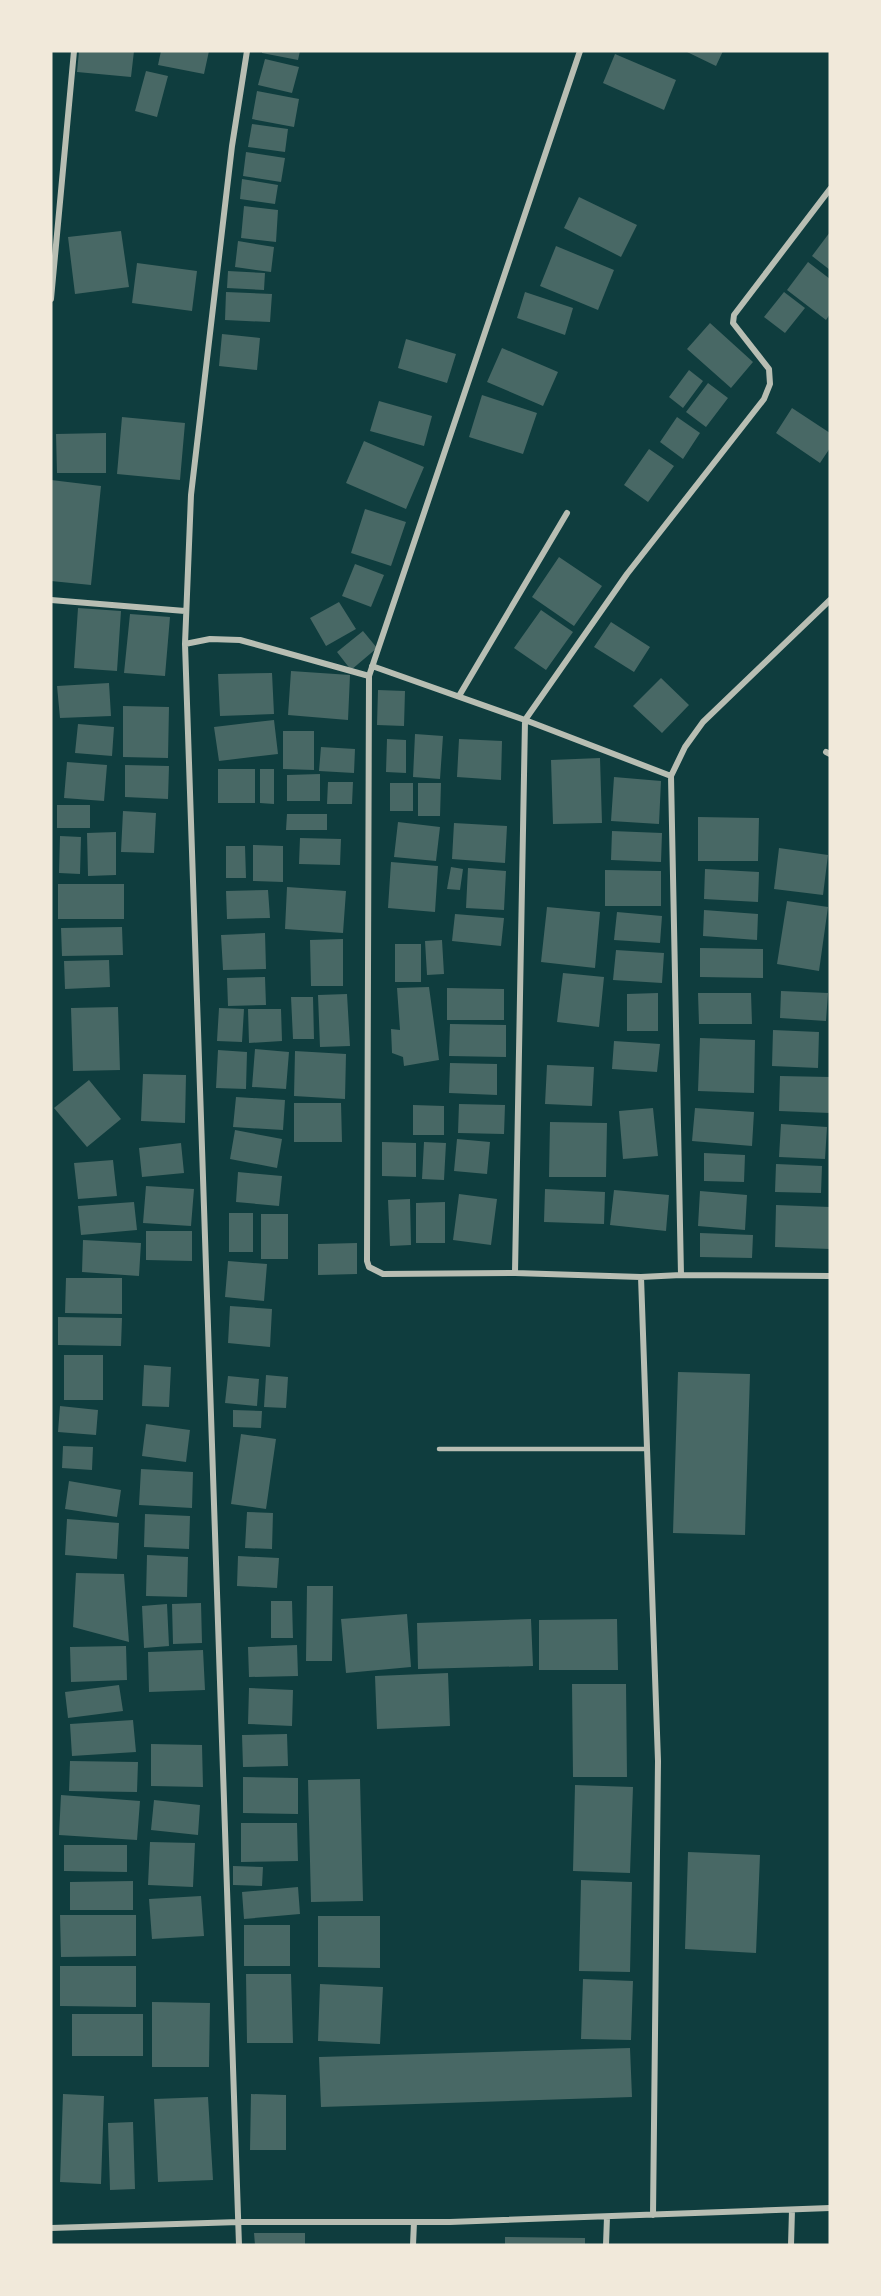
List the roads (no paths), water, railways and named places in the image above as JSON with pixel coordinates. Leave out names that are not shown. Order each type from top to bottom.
[{"type":"street","points":[[51,299],[74,51]]},
{"type":"street","points":[[239,2245],[185,611],[191,495],[232,146],[247,51]]},
{"type":"street","points":[[580,51],[369,676],[367,1261],[369,1267],[382,1274],[515,1273],[641,1278],[681,1275],[830,1276]]},
{"type":"street","points":[[515,1273],[525,720],[627,574],[764,399],[770,384],[769,369],[733,323],[734,315],[830,189]]},
{"type":"street","points":[[459,696],[567,513]]},
{"type":"street","points":[[51,600],[185,611]]},
{"type":"street","points":[[681,1275],[671,776],[685,747],[703,722],[830,600]]},
{"type":"street","points":[[185,644],[210,639],[240,640],[369,676]]},
{"type":"street","points":[[372,666],[525,720],[671,776]]},
{"type":"street","points":[[641,1278],[658,1761],[653,2215]]},
{"type":"street","points":[[51,2228],[239,2222],[414,2222],[830,2208]]},
{"type":"street","points":[[791,2245],[792,2210]]},
{"type":"street","points":[[606,2245],[607,2217]]},
{"type":"street","points":[[413,2245],[414,2222]]},
{"type":"lane","points":[[439,1449],[647,1449]]}]
